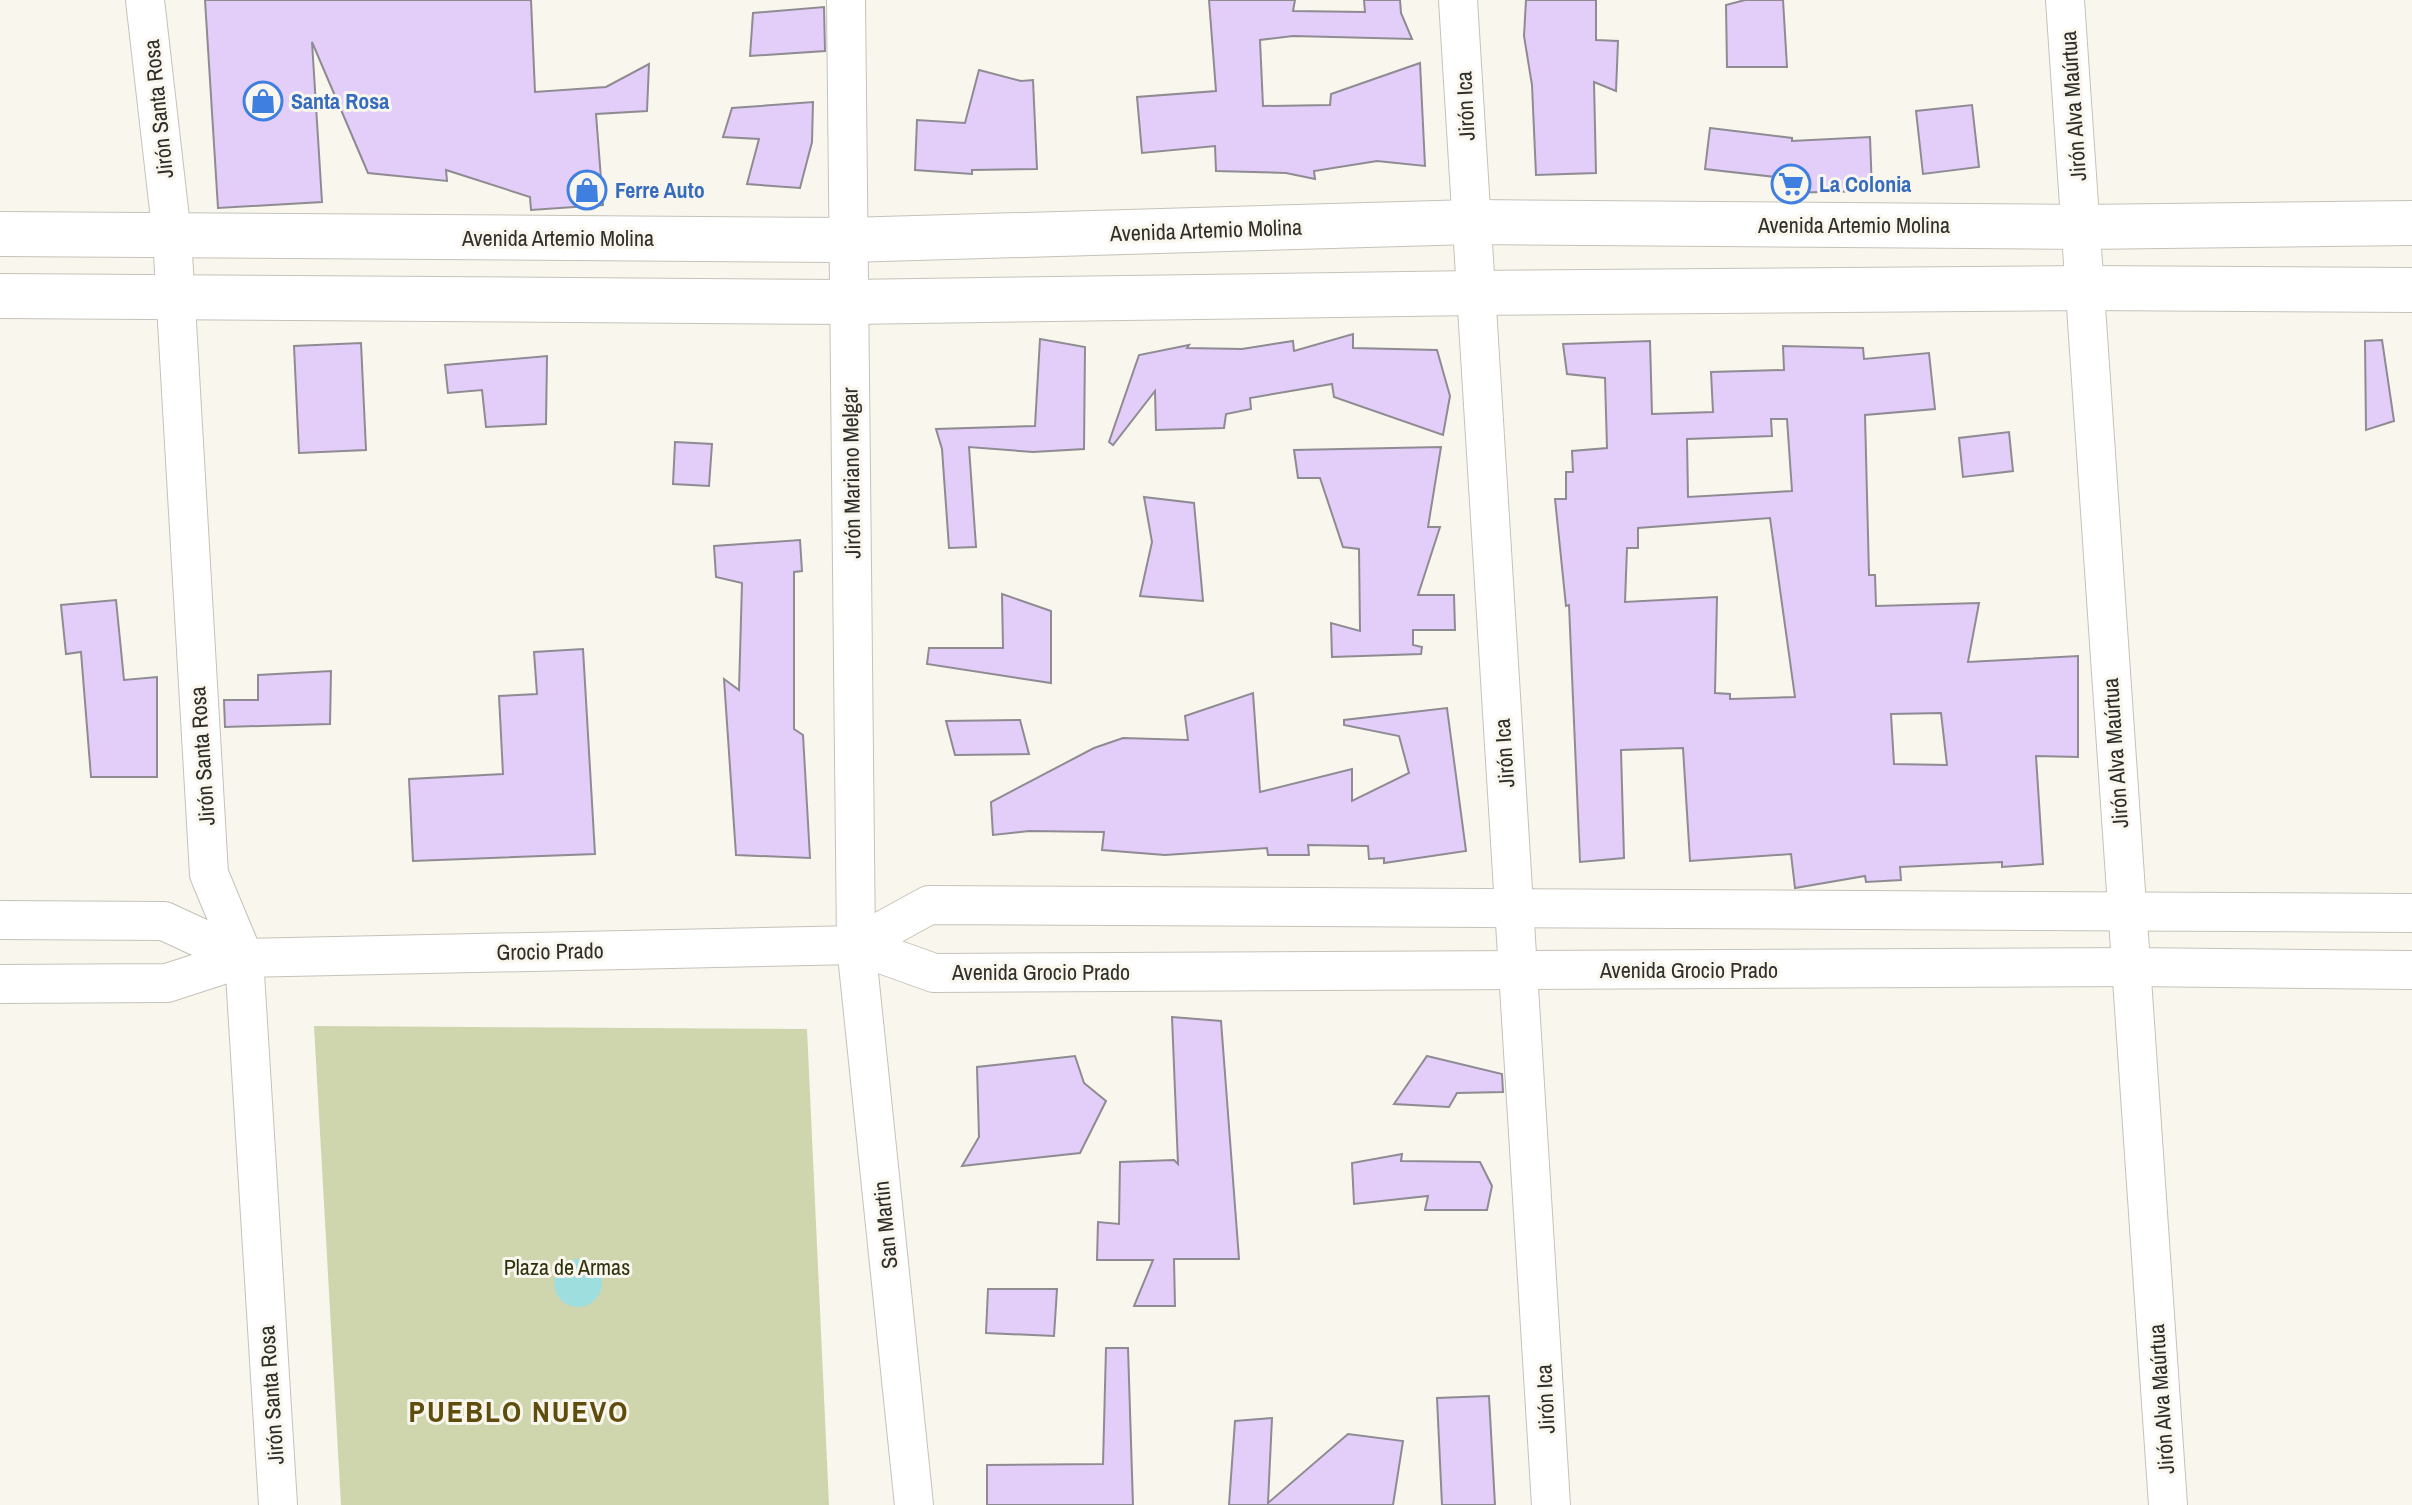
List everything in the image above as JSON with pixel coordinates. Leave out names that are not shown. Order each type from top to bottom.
[{"type":"street","name":"Jirón Santa Rosa","points":[[145,0],[172,236],[209,874],[244,958],[278,1505]]},
{"type":"street","name":"Jirón Mariano Melgar","points":[[846,0],[856,945]]},
{"type":"street","name":"Jirón Ica","points":[[1458,0],[1551,1505]]},
{"type":"street","name":"Jirón Alva Maúrtua","points":[[2065,0],[2168,1505]]},
{"type":"street","name":"Avenida Artemio Molina","points":[[0,234],[848,240],[1472,222],[2081,227],[2412,223]]},
{"type":"street","points":[[0,296],[849,302],[2084,288],[2412,290]]},
{"type":"street","points":[[856,945],[929,905],[1514,905],[2412,913]]},
{"type":"street","points":[[0,920],[164,921],[244,958]]},
{"type":"street","name":"Grocio Prado","points":[[244,958],[856,945]]},
{"type":"street","name":"Avenida Grocio Prado","points":[[856,945],[934,973],[2131,967],[2412,970]]},
{"type":"street","name":"San Martin","points":[[856,945],[914,1505]]},
{"type":"street","points":[[0,984],[167,983],[244,958]]},
{"type":"green space","name":"Plaza de Armas","points":[[314,1026],[807,1029],[829,1505],[341,1505]]},
{"type":"water","points":[[578,1259],[595,1266],[602,1283],[595,1300],[578,1307],[561,1300],[554,1283],[561,1266]]},
{"type":"building","points":[[205,0],[531,0],[535,92],[606,87],[649,64],[647,111],[596,114],[603,205],[531,210],[530,197],[446,170],[447,181],[368,173],[312,42],[322,202],[218,208]]},
{"type":"building","points":[[1209,0],[1295,0],[1293,11],[1365,12],[1364,0],[1400,0],[1401,13],[1412,39],[1293,36],[1260,40],[1263,106],[1330,105],[1331,94],[1420,63],[1425,166],[1377,161],[1314,171],[1315,179],[1286,173],[1216,171],[1215,146],[1142,153],[1137,97],[1216,91]]},
{"type":"building","points":[[1526,0],[1596,0],[1596,40],[1618,41],[1616,91],[1594,82],[1596,173],[1536,175],[1532,85],[1524,36]]},
{"type":"building","points":[[1745,0],[1783,0],[1787,67],[1727,67],[1726,5]]},
{"type":"building","points":[[824,7],[825,51],[750,56],[753,13]]},
{"type":"building","points":[[979,70],[1021,81],[1033,80],[1037,169],[972,170],[972,174],[915,170],[917,120],[965,123]]},
{"type":"building","points":[[813,102],[812,142],[800,188],[747,184],[759,139],[723,137],[732,108]]},
{"type":"building","points":[[1972,105],[1979,167],[1923,174],[1916,111]]},
{"type":"building","points":[[1710,128],[1792,138],[1792,141],[1870,137],[1872,191],[1775,193],[1775,177],[1705,169]]},
{"type":"building","points":[[1353,334],[1353,348],[1437,350],[1450,396],[1443,435],[1334,397],[1332,384],[1250,398],[1251,409],[1226,414],[1224,428],[1156,430],[1155,391],[1113,445],[1109,442],[1139,355],[1189,345],[1187,348],[1242,349],[1293,341],[1294,351]]},
{"type":"building","points":[[1040,339],[1085,347],[1084,449],[1033,452],[969,447],[976,547],[949,548],[942,449],[936,429],[1035,426]]},
{"type":"building","points":[[2382,340],[2394,421],[2366,430],[2365,341]]},
{"type":"building","points":[[1650,341],[1652,414],[1713,412],[1711,372],[1784,370],[1783,346],[1863,348],[1864,359],[1929,353],[1935,409],[1865,415],[1869,575],[1875,575],[1876,606],[1979,603],[1968,662],[2078,656],[2078,757],[2036,756],[2043,864],[2002,867],[2002,862],[1900,867],[1901,880],[1866,882],[1865,876],[1795,888],[1791,854],[1690,861],[1683,748],[1621,750],[1624,858],[1580,862],[1569,605],[1566,606],[1555,499],[1566,499],[1566,472],[1573,472],[1572,451],[1607,448],[1605,378],[1567,374],[1563,344]],"holes":[[[1771,419],[1787,419],[1792,491],[1688,497],[1687,439],[1772,436]],[[1770,518],[1795,697],[1730,699],[1730,694],[1715,693],[1717,597],[1625,602],[1627,548],[1638,548],[1638,528]],[[1941,713],[1947,765],[1894,764],[1891,714]]]},
{"type":"building","points":[[361,343],[366,450],[299,453],[294,346]]},
{"type":"building","points":[[547,356],[546,424],[486,427],[482,390],[448,393],[445,365]]},
{"type":"building","points":[[2009,432],[2013,471],[1963,477],[1959,438]]},
{"type":"building","points":[[675,442],[712,444],[709,486],[673,484]]},
{"type":"building","points":[[1441,447],[1428,527],[1440,527],[1418,595],[1454,595],[1455,630],[1413,630],[1413,645],[1422,647],[1421,654],[1332,657],[1331,623],[1360,631],[1359,549],[1343,547],[1320,478],[1298,478],[1294,450]]},
{"type":"building","points":[[1144,497],[1194,503],[1203,601],[1140,596],[1152,542]]},
{"type":"building","points":[[800,540],[802,571],[794,572],[794,729],[803,735],[810,858],[736,855],[724,679],[739,690],[742,583],[716,577],[714,546]]},
{"type":"building","points":[[1002,594],[1051,611],[1051,683],[927,664],[929,648],[1003,648]]},
{"type":"building","points":[[116,600],[124,680],[157,677],[157,777],[91,777],[81,652],[66,654],[61,605]]},
{"type":"building","points":[[583,649],[595,854],[413,861],[409,779],[503,774],[499,696],[537,694],[534,652]]},
{"type":"building","points":[[331,671],[330,724],[225,727],[224,700],[258,700],[258,675]]},
{"type":"building","points":[[1253,693],[1260,792],[1352,769],[1352,801],[1409,773],[1399,736],[1344,725],[1344,720],[1447,708],[1466,851],[1384,863],[1384,858],[1369,859],[1368,846],[1308,845],[1309,855],[1268,855],[1267,848],[1165,855],[1102,850],[1104,832],[1029,831],[993,835],[991,802],[1094,748],[1123,738],[1188,740],[1185,716]]},
{"type":"building","points":[[1020,720],[1029,754],[955,755],[946,721]]},
{"type":"building","points":[[1172,1017],[1221,1021],[1239,1259],[1174,1259],[1175,1306],[1134,1306],[1153,1260],[1097,1260],[1098,1222],[1119,1224],[1120,1162],[1174,1160],[1178,1164]]},
{"type":"building","points":[[1075,1056],[1084,1083],[1106,1101],[1080,1153],[962,1166],[979,1137],[977,1067]]},
{"type":"building","points":[[1427,1056],[1502,1074],[1503,1092],[1457,1093],[1449,1107],[1394,1104]]},
{"type":"building","points":[[1402,1154],[1401,1161],[1480,1162],[1492,1186],[1487,1210],[1425,1210],[1428,1196],[1354,1204],[1352,1163]]},
{"type":"building","points":[[988,1289],[1057,1289],[1054,1336],[986,1333]]},
{"type":"building","points":[[1106,1348],[1128,1348],[1133,1505],[987,1505],[987,1465],[1103,1464]]},
{"type":"building","points":[[1489,1396],[1495,1505],[1442,1505],[1437,1398]]},
{"type":"building","points":[[1272,1418],[1268,1503],[1348,1434],[1403,1441],[1393,1505],[1229,1505],[1235,1421]]},
{"type":"place","name":"Santa Rosa","points":[[263,101]]},
{"type":"place","name":"La Colonia","points":[[1791,184]]},
{"type":"place","name":"Ferre Auto","points":[[587,190]]},
{"type":"district","name":"PUEBLO NUEVO","points":[[519,1412]]}]
